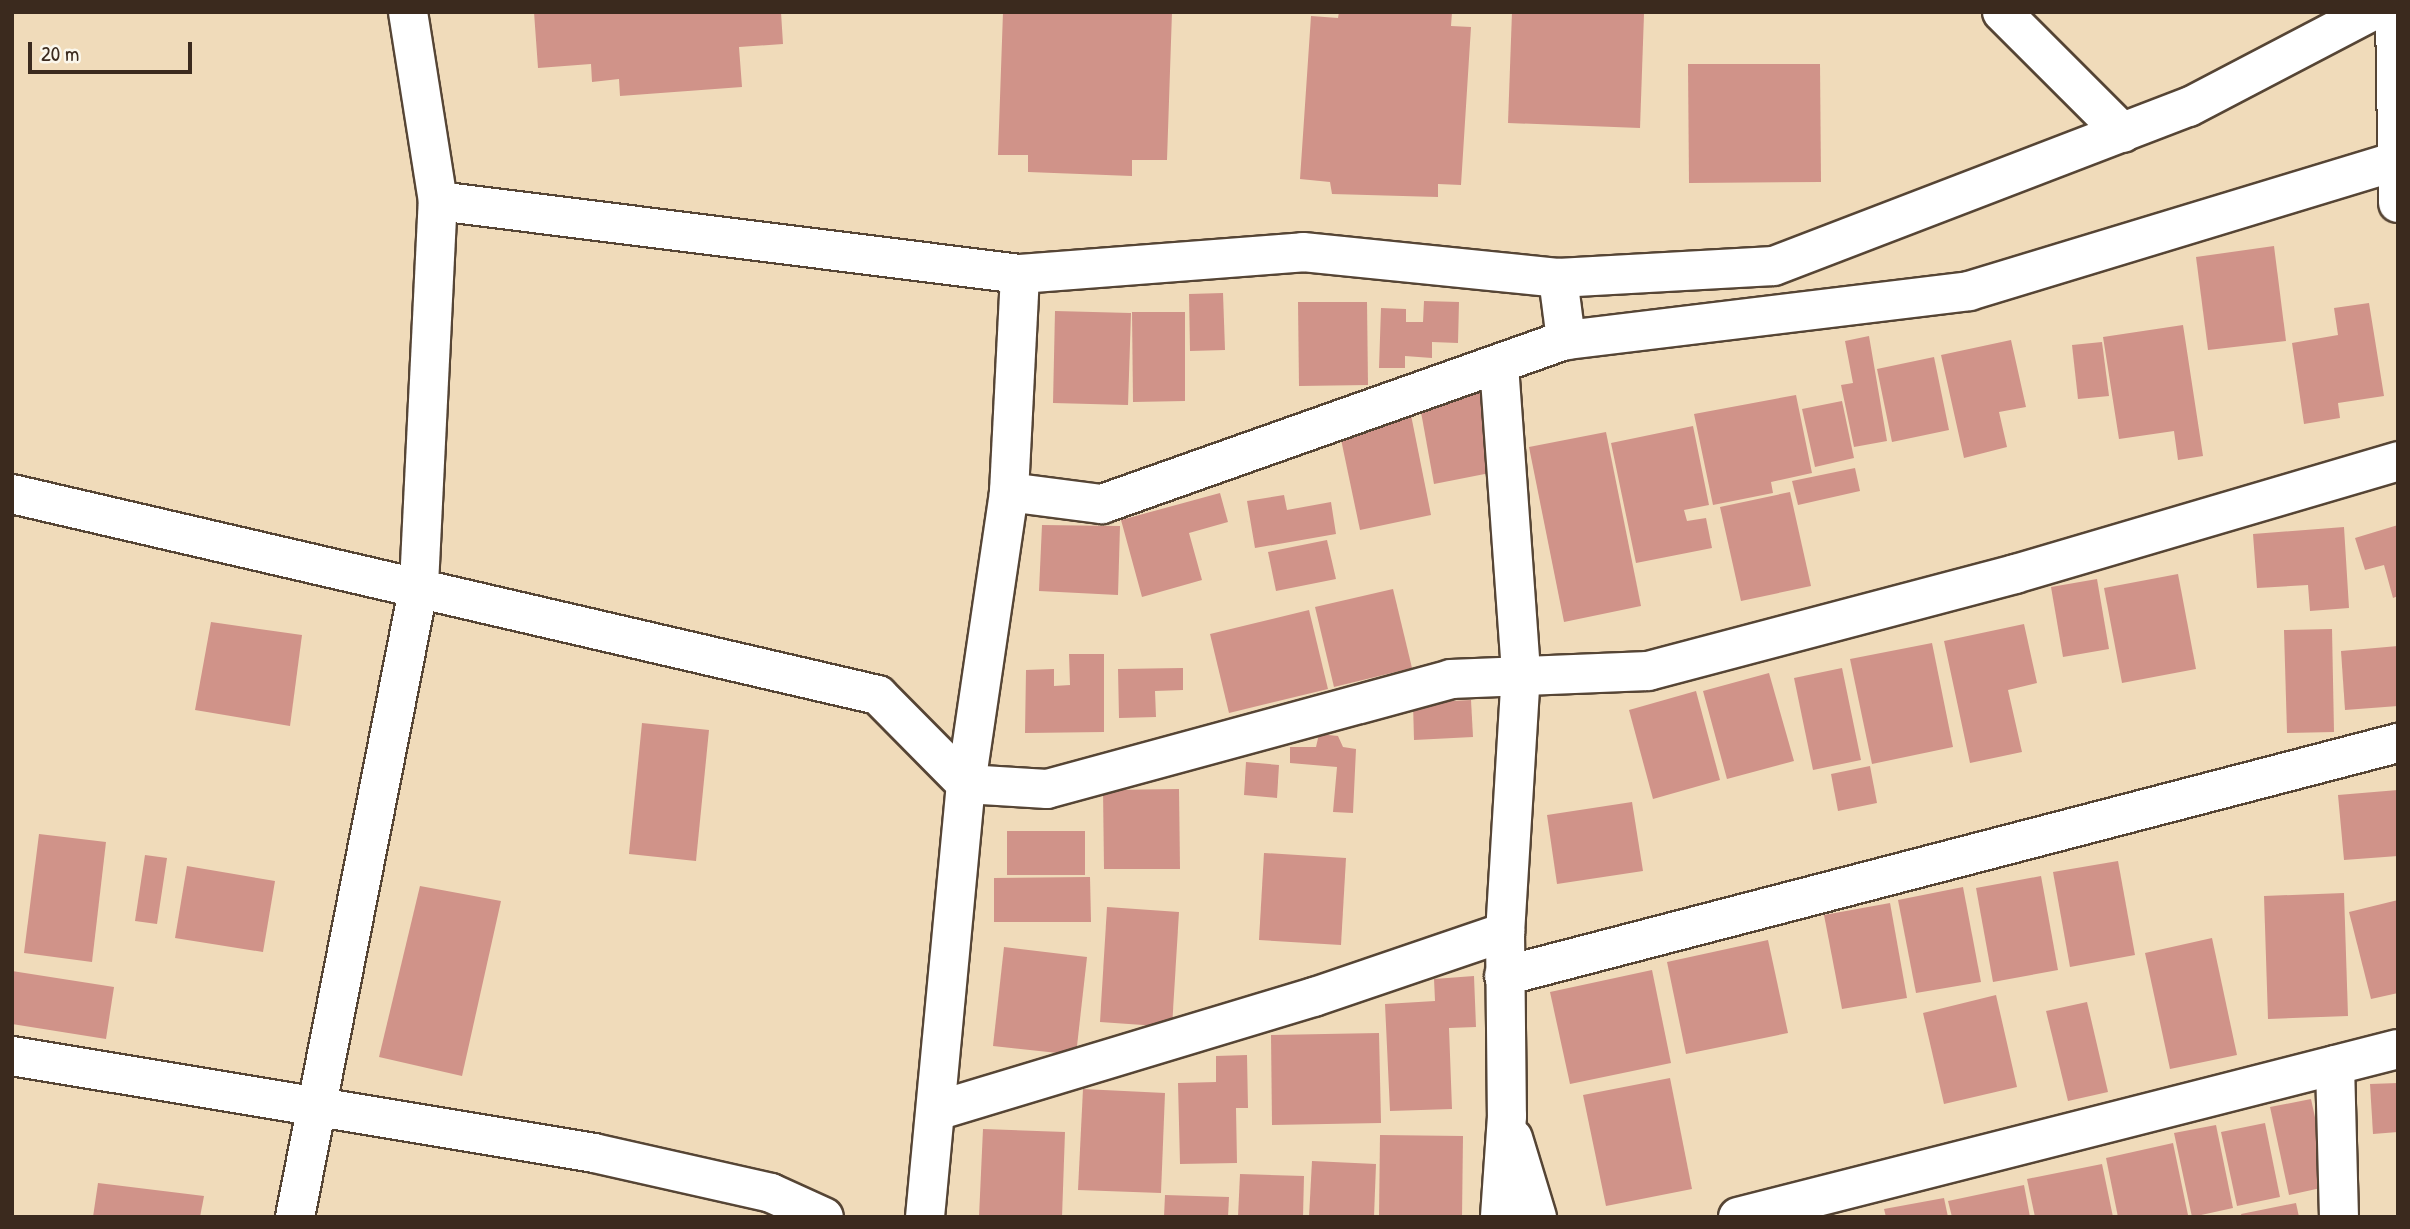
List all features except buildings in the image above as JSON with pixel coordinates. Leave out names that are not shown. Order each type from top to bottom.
[{"type":"street","points":[[295,1217],[312,1108],[419,585],[438,201],[408,12]]},
{"type":"street","points":[[2002,12],[2123,133]]},
{"type":"street","points":[[438,201],[1020,274],[1303,252],[1558,278],[1774,266],[2189,107],[2371,12]]},
{"type":"street","points":[[2395,12],[2393,162],[2398,203]]},
{"type":"street","points":[[1009,492],[1102,504],[1566,340],[1969,291],[2393,162]]},
{"type":"street","points":[[925,1217],[966,784],[1009,492],[1020,274]]},
{"type":"street","points":[[1558,278],[1566,340]]},
{"type":"street","points":[[1499,365],[1521,672],[1505,932],[1507,1116],[1500,1217]]},
{"type":"street","points":[[12,494],[419,585],[878,695],[966,784],[1047,789],[1451,679],[1521,672],[1648,671],[2015,574],[2398,461]]},
{"type":"street","points":[[1504,976],[2398,743]]},
{"type":"street","points":[[936,1111],[1314,998],[1505,932]]},
{"type":"street","points":[[1738,1217],[2398,1049]]},
{"type":"street","points":[[12,1056],[594,1153],[771,1193],[824,1217]]},
{"type":"street","points":[[2335,1065],[2339,1217]]},
{"type":"street","points":[[1507,1116],[1537,1217]]}]
